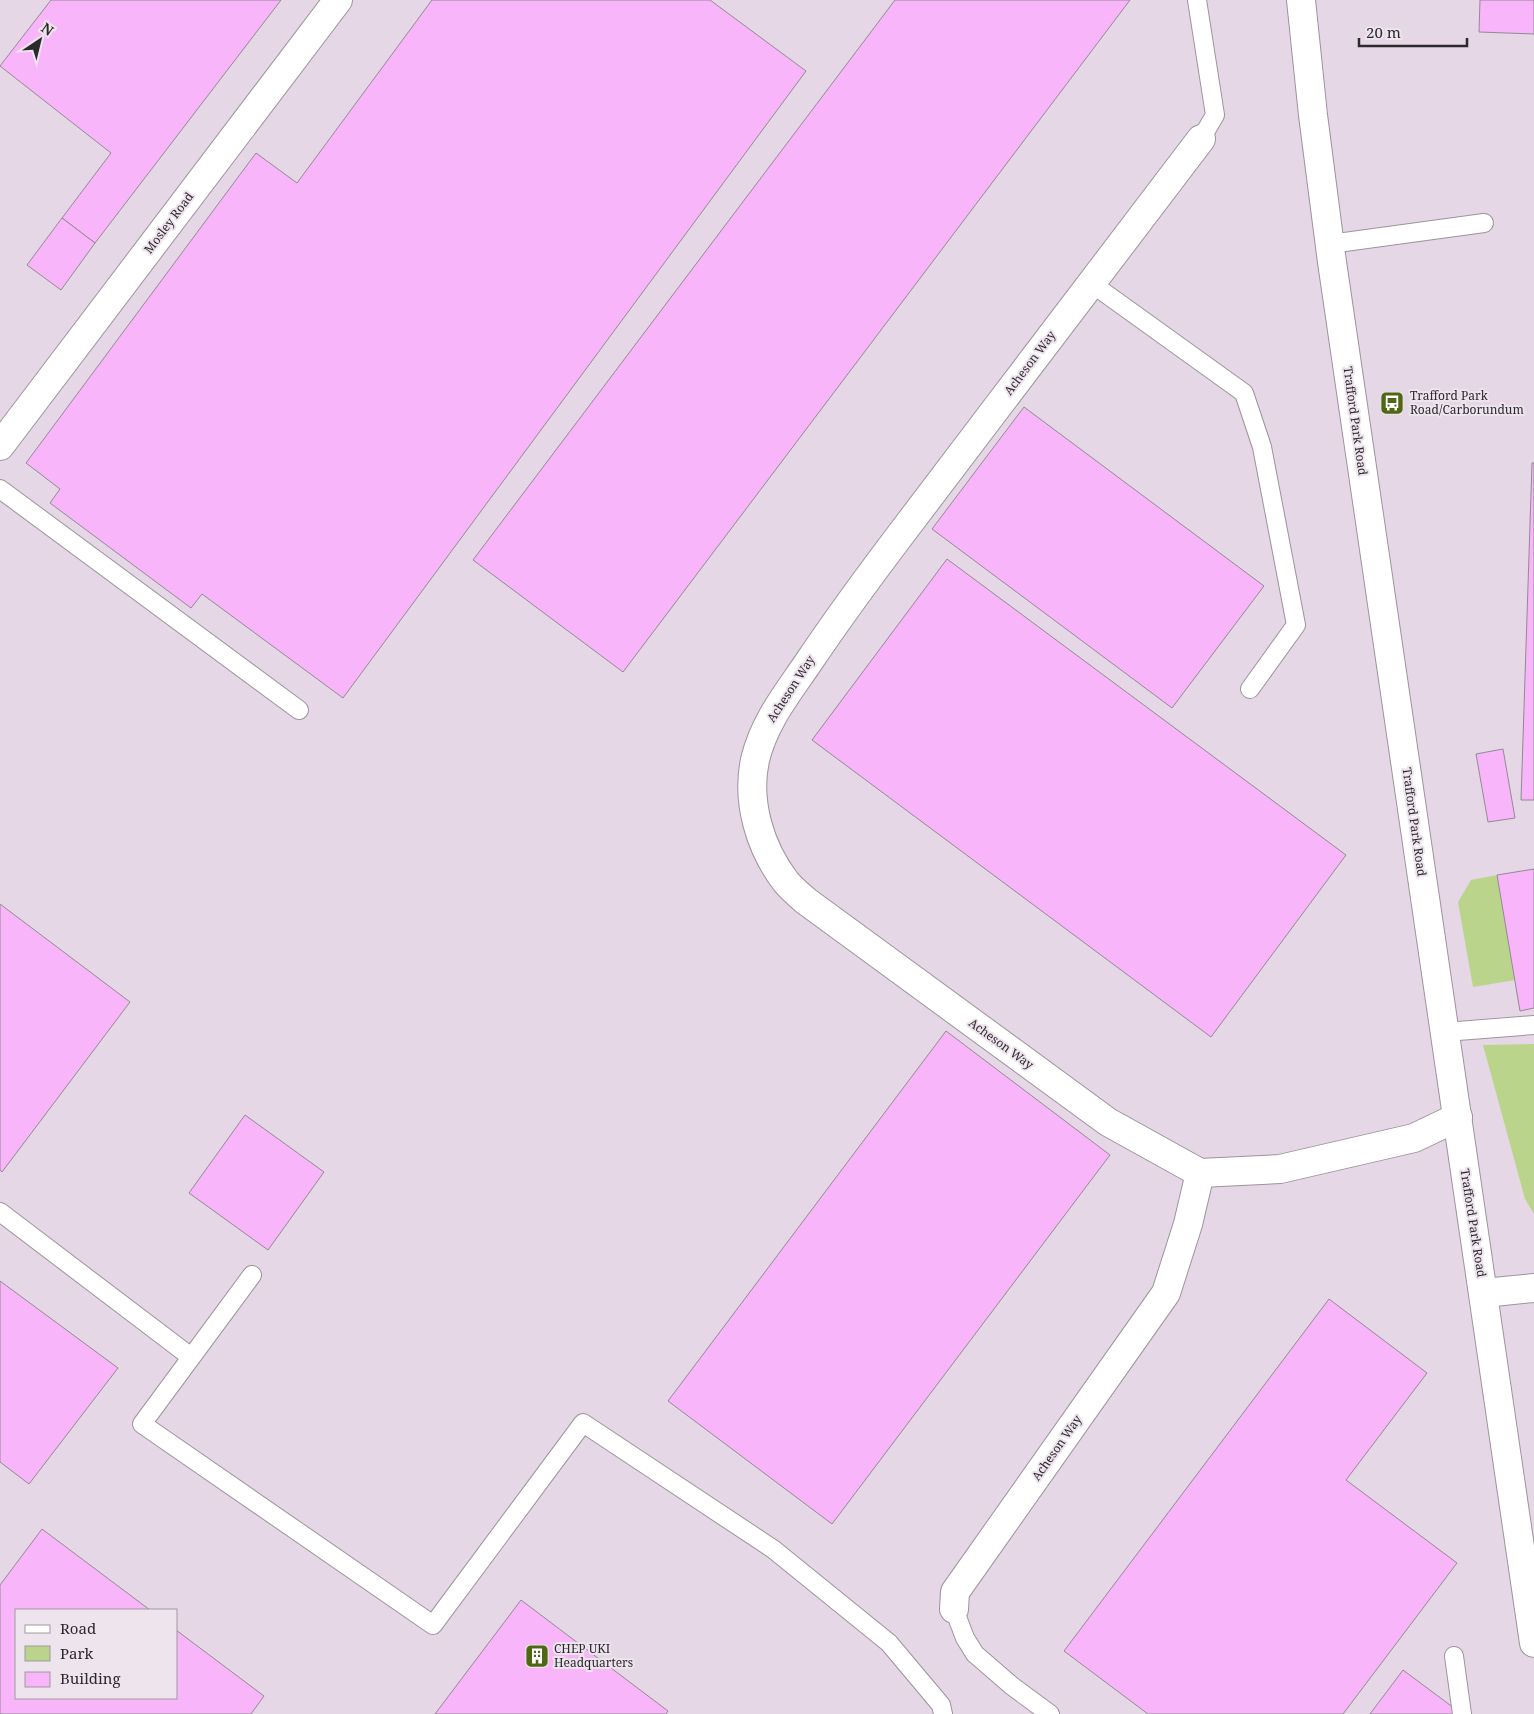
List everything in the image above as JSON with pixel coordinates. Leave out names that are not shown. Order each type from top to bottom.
[{"type":"street","name":"Mosley Road","points":[[0,446],[338,0]]},
{"type":"street","name":"Trafford Park Road","points":[[1301,0],[1313,115],[1330,244],[1534,1643]]},
{"type":"street","name":"Acheson Way","points":[[954,1609],[955,1592],[1166,1293],[1188,1224],[1200,1174],[1108,1122],[806,901],[787,883],[772,862],[761,839],[755,814],[752,788],[754,762],[761,737],[773,713],[848,604],[1201,139]]},
{"type":"street","points":[[1200,1174],[1280,1168],[1414,1138],[1458,1117]]},
{"type":"street","points":[[1484,1293],[1534,1288]]},
{"type":"lane","points":[[1198,0],[1215,115],[1201,139]]},
{"type":"lane","points":[[1330,244],[1484,223]]},
{"type":"lane","points":[[1091,282],[1244,394],[1262,447],[1296,625],[1250,689]]},
{"type":"lane","points":[[0,489],[299,710]]},
{"type":"lane","points":[[1445,1032],[1534,1025]]},
{"type":"lane","points":[[0,1212],[191,1357]]},
{"type":"lane","points":[[252,1275],[142,1424],[433,1625],[583,1423],[773,1549],[889,1643],[941,1705],[943,1714]]},
{"type":"lane","points":[[954,1609],[962,1630],[975,1654],[1012,1686],[1050,1714]]},
{"type":"lane","points":[[1454,1656],[1462,1714]]},
{"type":"shaded area","points":[[0,0],[1534,0],[1534,1714],[0,1714]]},
{"type":"green space","points":[[1497,875],[1515,980],[1473,987],[1458,902],[1471,880]]},
{"type":"green space","points":[[1534,1044],[1534,1214],[1525,1199],[1483,1045]]},
{"type":"building","points":[[51,0],[281,0],[95,243],[62,218],[111,153],[0,66]]},
{"type":"building","points":[[432,0],[710,0],[806,71],[343,698],[202,594],[191,608],[50,503],[60,489],[26,463],[256,153],[297,183]]},
{"type":"building","points":[[895,0],[1130,0],[623,672],[473,560]]},
{"type":"building","points":[[1480,0],[1534,0],[1534,34],[1479,32]]},
{"type":"building","points":[[62,218],[95,243],[61,290],[27,265]]},
{"type":"building","points":[[1024,407],[1264,586],[1172,708],[932,529]]},
{"type":"building","points":[[1532,463],[1534,463],[1534,800],[1521,800]]},
{"type":"building","points":[[947,559],[1346,855],[1211,1037],[812,740]]},
{"type":"building","points":[[1503,749],[1515,818],[1488,822],[1476,754]]},
{"type":"building","points":[[1534,869],[1534,1008],[1520,1011],[1497,875]]},
{"type":"building","points":[[0,904],[130,1002],[2,1172],[0,1170]]},
{"type":"building","points":[[946,1031],[1110,1155],[832,1524],[668,1401]]},
{"type":"building","points":[[245,1115],[324,1172],[268,1250],[189,1193]]},
{"type":"building","points":[[0,1281],[118,1368],[29,1484],[0,1462]]},
{"type":"building","points":[[1329,1299],[1427,1373],[1346,1480],[1457,1563],[1343,1714],[1148,1714],[1064,1651]]},
{"type":"building","points":[[42,1529],[149,1609],[15,1609],[15,1699],[178,1699],[178,1632],[264,1696],[251,1714],[0,1714],[0,1585]]},
{"type":"building","name":"CHEP UKI Headquarters","points":[[521,1600],[668,1711],[666,1714],[435,1714]]},
{"type":"building","points":[[1403,1670],[1458,1711],[1456,1714],[1370,1714]]},
{"type":"place","name":"Trafford Park Road/Carborundum","points":[[1392,403]]},
{"type":"place","name":"CHEP UKI Headquarters","points":[[537,1656]]}]
